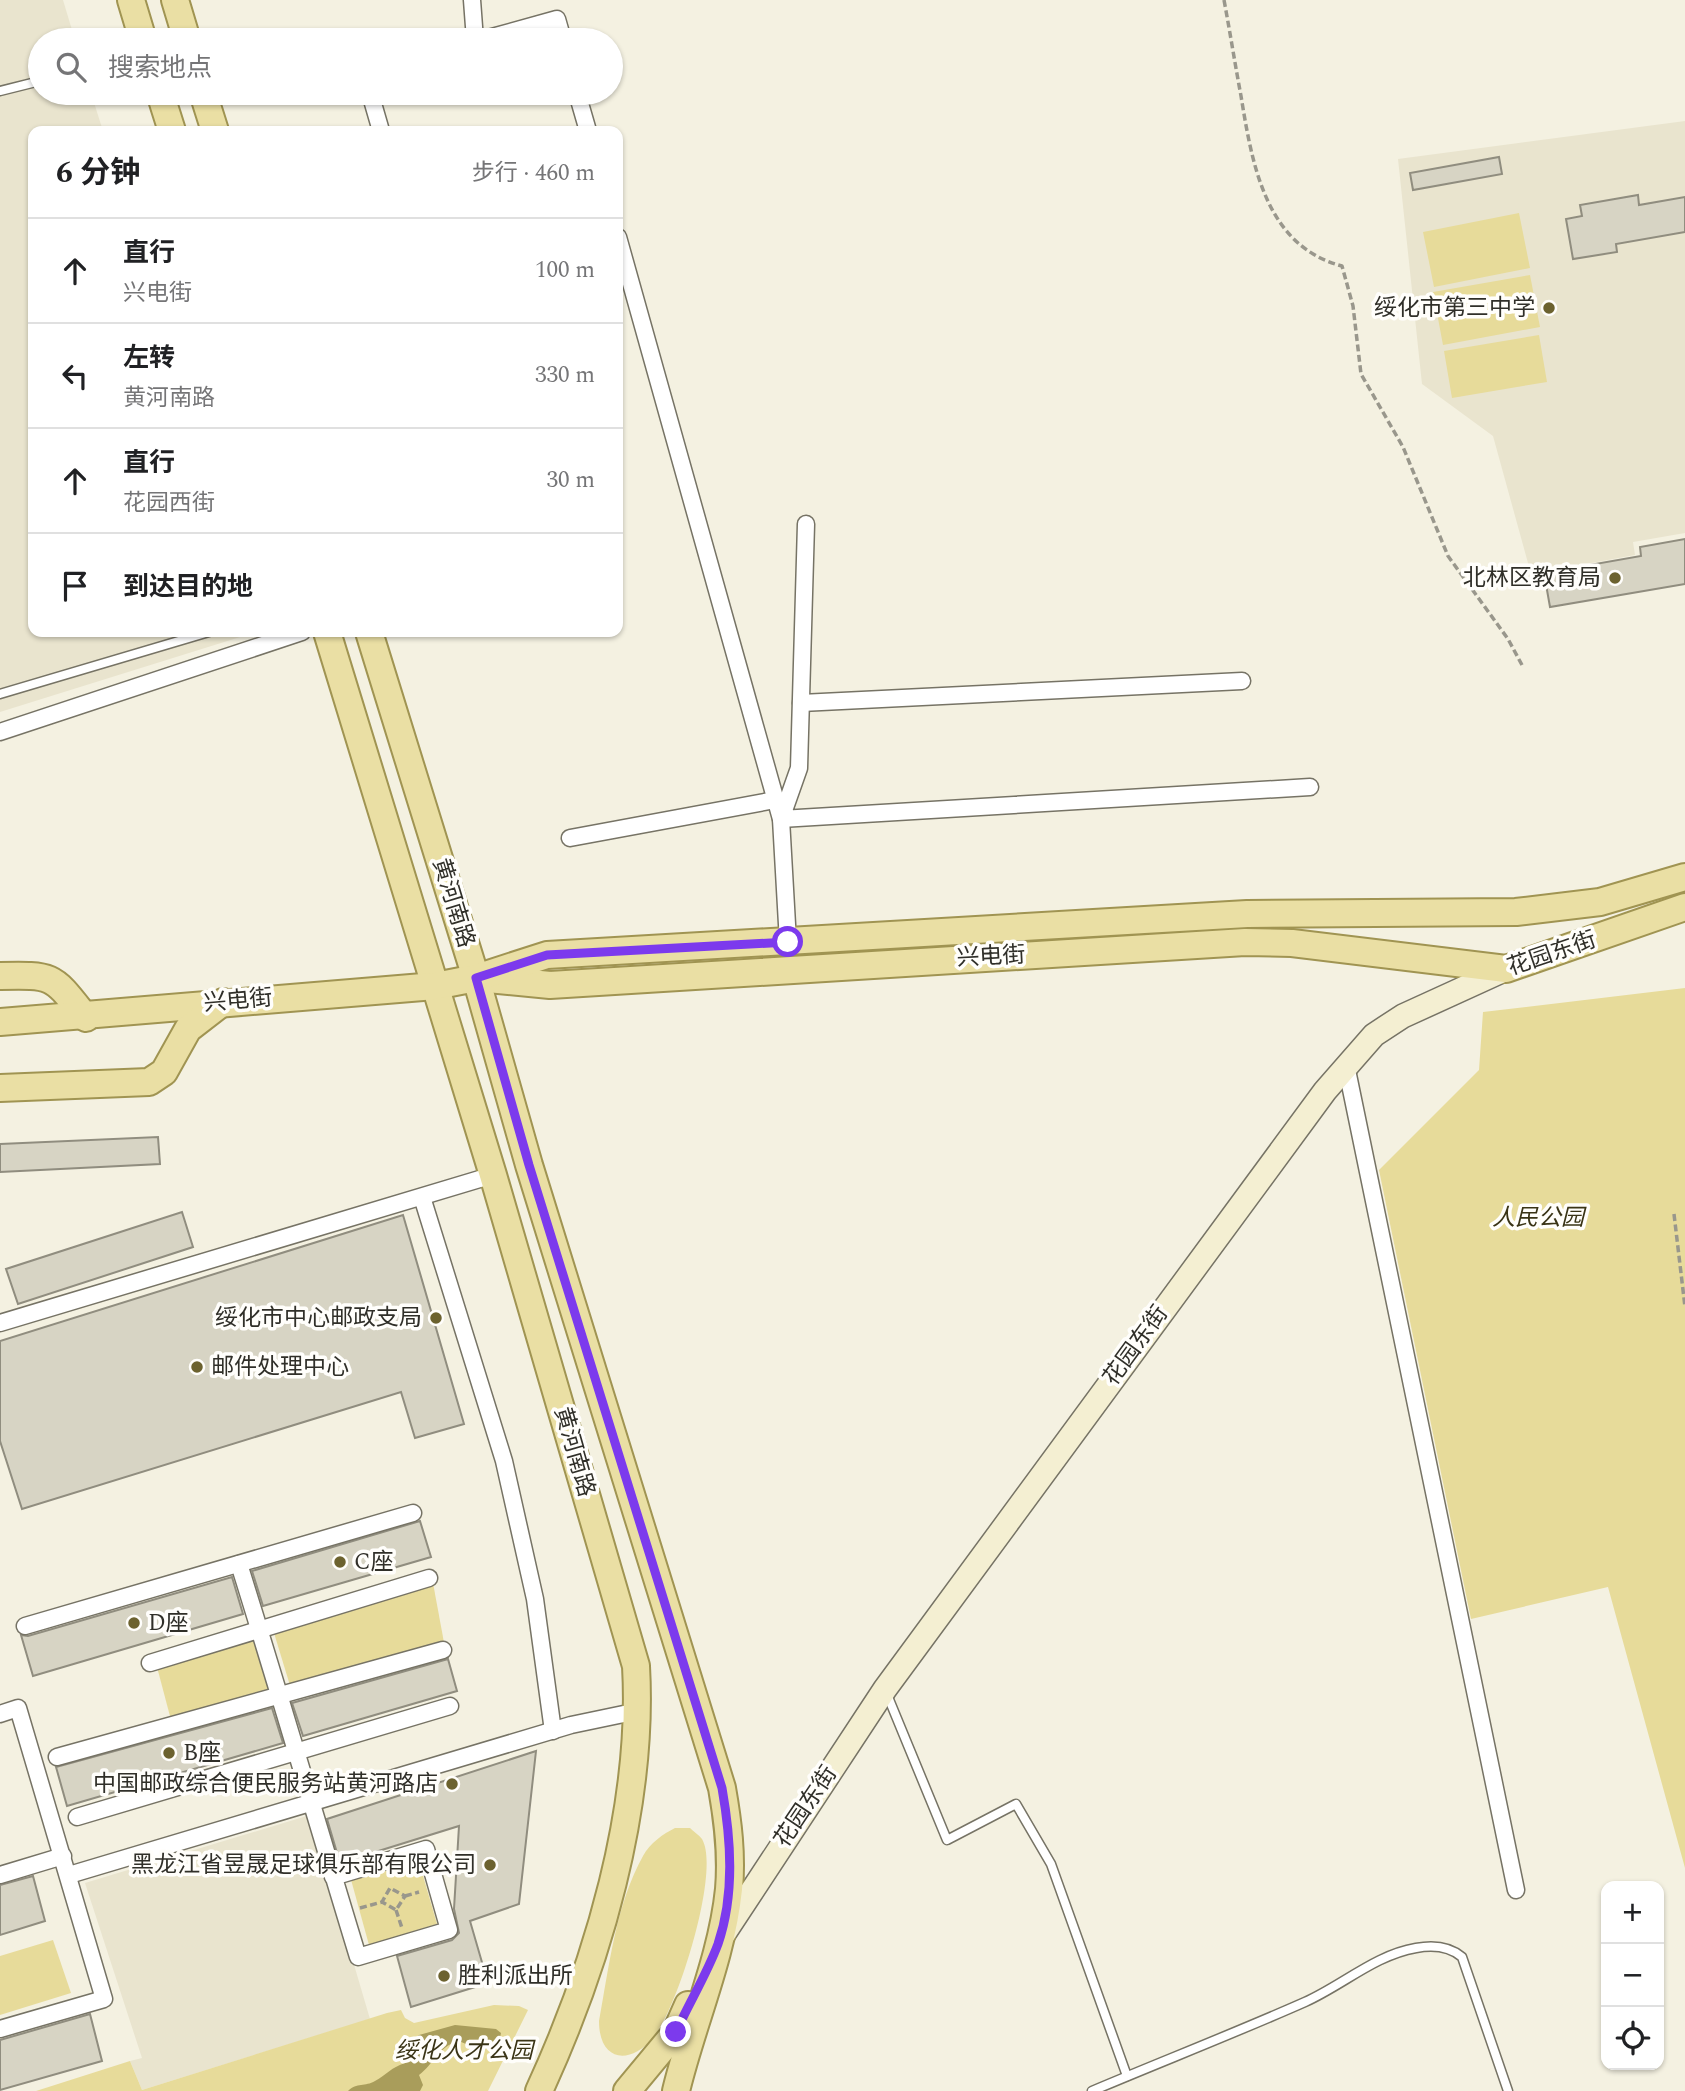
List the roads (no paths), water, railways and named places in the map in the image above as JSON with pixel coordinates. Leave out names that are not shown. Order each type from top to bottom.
[{"type":"main road","points":[[131,0],[140,28]]},
{"type":"main road","points":[[175,0],[184,28]]},
{"type":"main road","points":[[188,0],[188,28]]},
{"type":"main road","points":[[164,105],[170,126]]},
{"type":"main road","points":[[207,105],[213,126]]},
{"type":"main road","name":"黄河南路","points":[[329,637],[493,1175],[636,1665],[638,1711],[624,1828],[605,1919],[568,2029],[539,2091]]},
{"type":"main road","name":"黄河南路","points":[[371,637],[476,978],[529,1165],[722,1788],[730,1835],[729,1890],[718,1943]]},
{"type":"main road","name":"花园东街","points":[[1414,914],[1516,912],[1601,902],[1685,877]]},
{"type":"main road","name":"花园东街","points":[[718,1943],[885,1689],[1300,1123],[1346,1065],[1374,1035],[1402,1016],[1506,969],[1685,907]]},
{"type":"main road","name":"兴电街","points":[[0,1022],[86,1018],[223,1002],[435,986],[476,978],[547,955],[1247,914],[1414,914]]},
{"type":"main road","points":[[788,942],[790,968]]},
{"type":"main road","name":"兴电街","points":[[476,978],[550,985],[790,968],[1245,942],[1292,943],[1506,969]]},
{"type":"main road","points":[[0,976],[36,975],[57,981],[86,1018]]},
{"type":"main road","points":[[0,1088],[149,1082],[164,1072],[188,1029],[223,1002]]},
{"type":"main road","points":[[493,1175],[529,1165]]},
{"type":"main road","points":[[627,2091],[676,2032],[718,1943]]},
{"type":"main road","points":[[676,2091],[718,1943]]},
{"type":"street","points":[[472,0],[474,28]]},
{"type":"street","points":[[524,28],[557,19],[560,28]]},
{"type":"street","points":[[373,105],[380,126]]},
{"type":"street","points":[[580,105],[587,126]]},
{"type":"street","points":[[623,255],[781,819],[788,942]]},
{"type":"street","points":[[781,819],[799,768],[806,524]]},
{"type":"street","points":[[0,732],[287,637]]},
{"type":"street","points":[[801,703],[1242,681]]},
{"type":"street","points":[[781,819],[1310,787]]},
{"type":"street","points":[[570,838],[775,800]]},
{"type":"street","points":[[1346,1065],[1517,1891]]},
{"type":"street","points":[[0,1323],[493,1175]]},
{"type":"street","points":[[422,1196],[513,1496],[535,1599],[553,1731]]},
{"type":"street","points":[[26,1626],[413,1513]]},
{"type":"street","points":[[239,1564],[280,1695],[333,1877],[358,1957],[449,1930],[426,1849],[333,1877]]},
{"type":"street","points":[[150,1663],[429,1578]]},
{"type":"street","points":[[57,1756],[443,1650]]},
{"type":"street","points":[[77,1817],[450,1706]]},
{"type":"street","points":[[0,1714],[18,1708],[104,1999],[0,2029]]},
{"type":"street","points":[[69,1875],[553,1731],[638,1711]]},
{"type":"street","points":[[0,1875],[63,1856]]},
{"type":"lane","points":[[0,91],[28,84]]},
{"type":"lane","points":[[0,694],[192,637]]},
{"type":"lane","points":[[885,1689],[947,1840],[1016,1804],[1051,1864],[1127,2076]]},
{"type":"lane","points":[[1092,2091],[1308,2001],[1395,1954],[1416,1948],[1442,1947],[1454,1950],[1466,1964],[1508,2091]]},
{"type":"place","name":"绥化市第三中学","points":[[1549,308]]},
{"type":"place","name":"北林区教育局","points":[[1615,578]]},
{"type":"place","name":"绥化市中心邮政支局","points":[[436,1318]]},
{"type":"place","name":"邮件处理中心","points":[[197,1367]]},
{"type":"place","name":"C座","points":[[340,1562]]},
{"type":"place","name":"D座","points":[[134,1623]]},
{"type":"place","name":"B座","points":[[169,1753]]},
{"type":"place","name":"中国邮政综合便民服务站黄河路店","points":[[452,1784]]},
{"type":"place","name":"黑龙江省昱晟足球俱乐部有限公司","points":[[490,1865]]},
{"type":"place","name":"胜利派出所","points":[[444,1976]]},
{"type":"park label","name":"人民公园","points":[[1538,1218]]},
{"type":"park label","name":"绥化人才公园","points":[[464,2051]]}]
